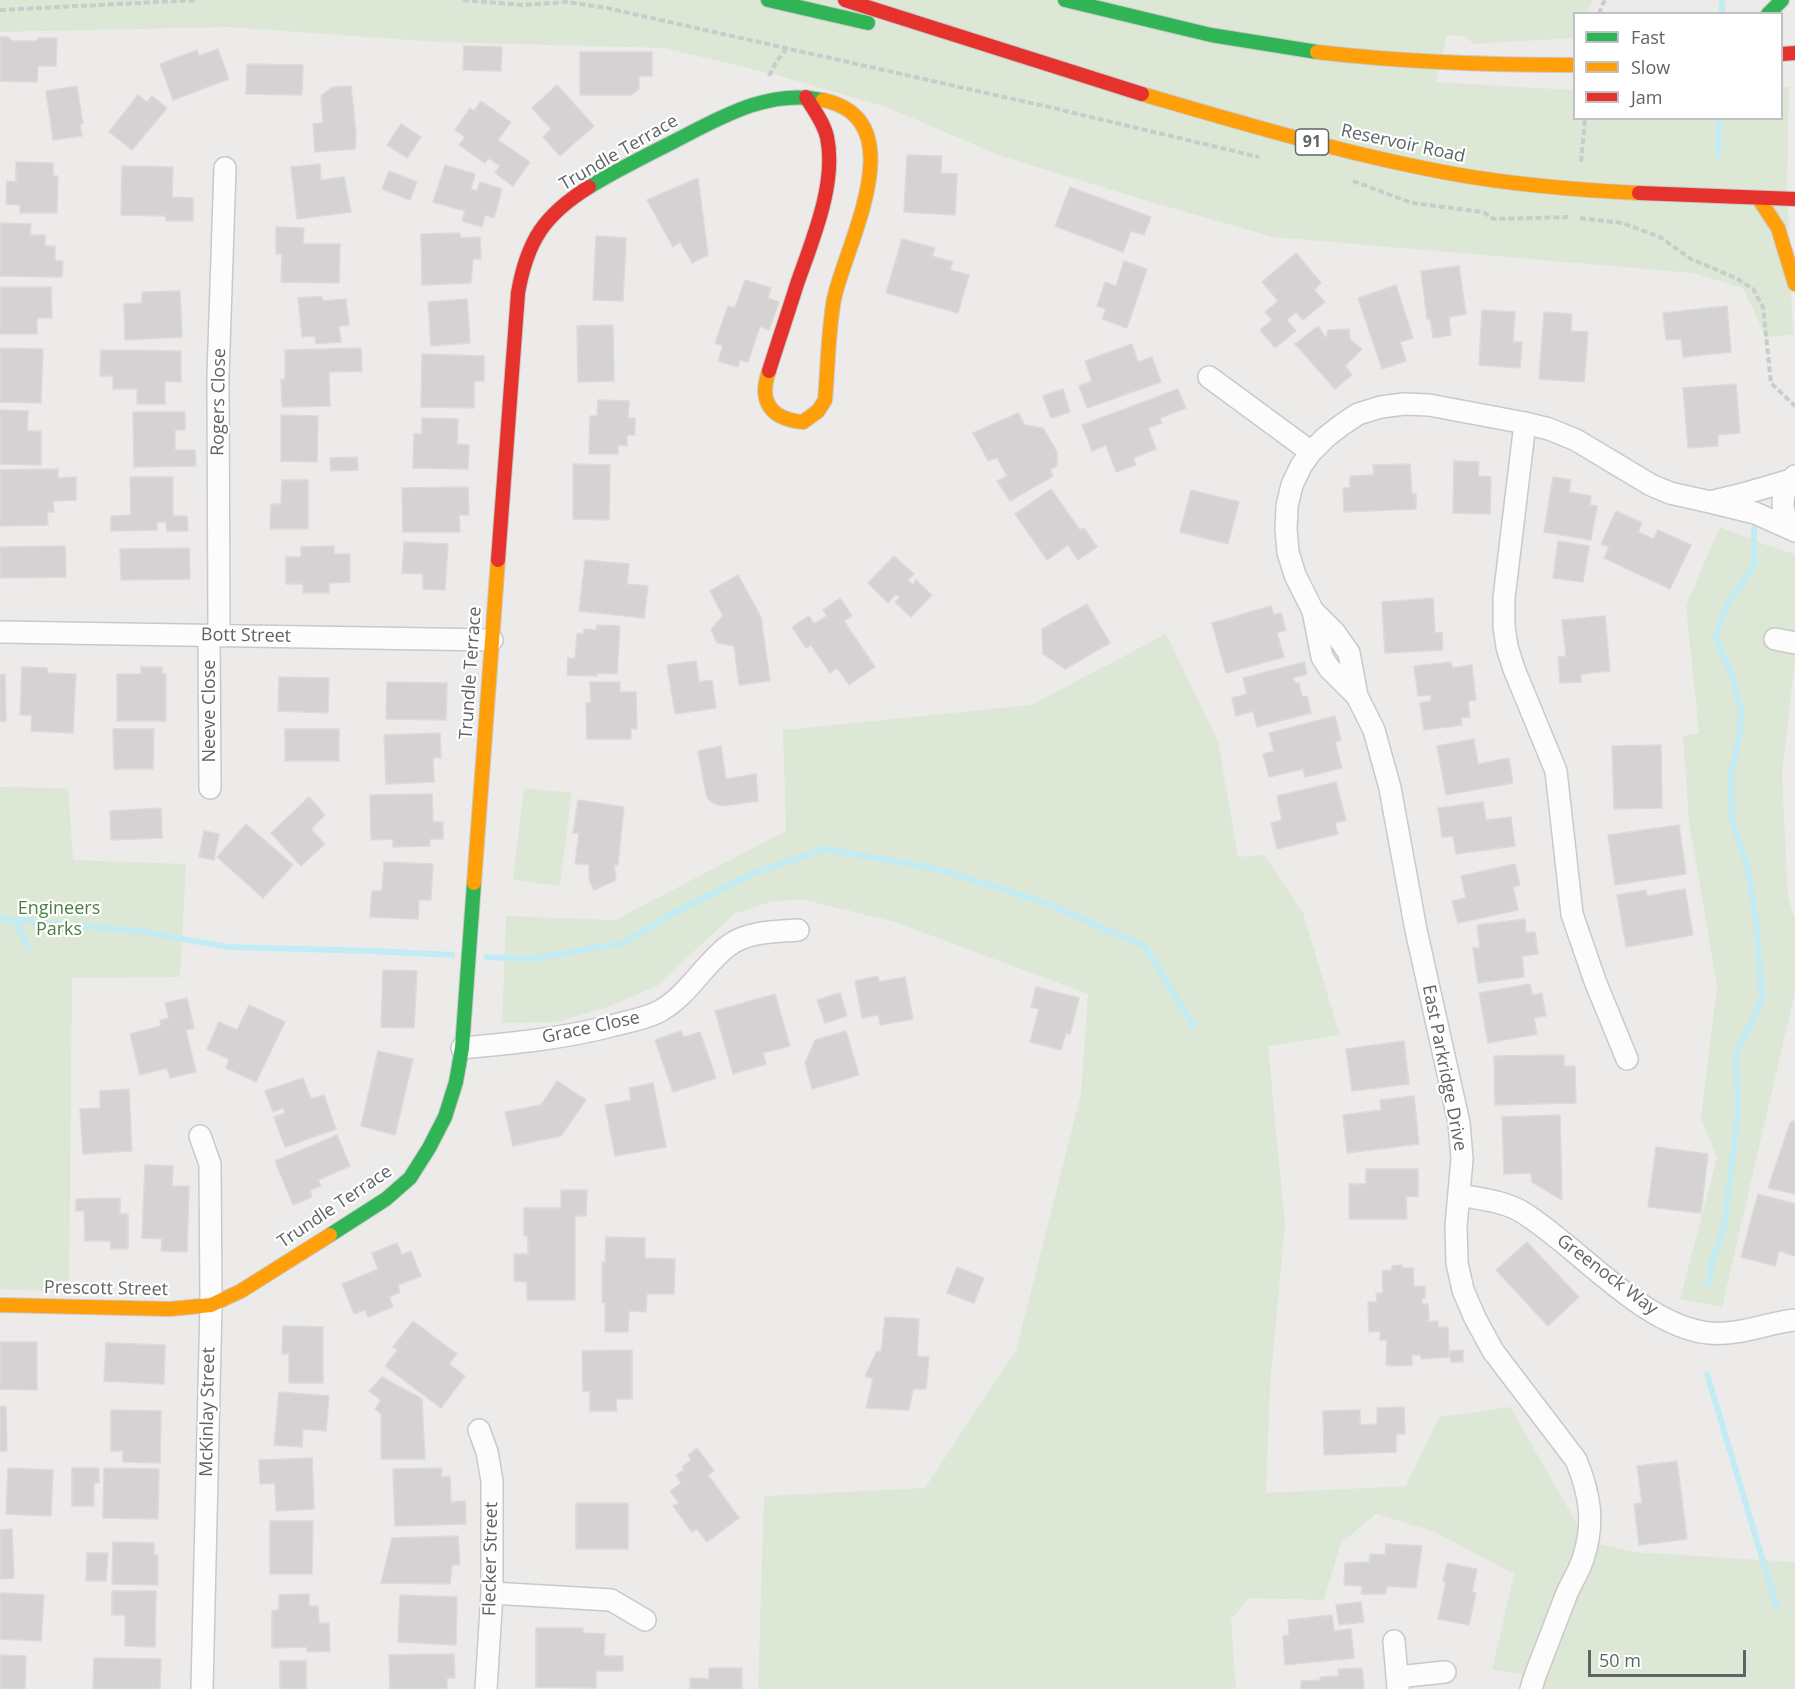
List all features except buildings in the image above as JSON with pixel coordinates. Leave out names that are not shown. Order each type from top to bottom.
[{"type":"street","points":[[768,0],[873,25],[979,44]]},
{"type":"street","name":"Reservoir Road","points":[[845,0],[1174,104],[1345,151],[1425,169],[1549,187],[1795,199]]},
{"type":"street","points":[[1065,0],[1215,36],[1322,53],[1475,64],[1573,65]]},
{"type":"street","points":[[1770,12],[1782,0]]},
{"type":"street","points":[[1540,65],[1573,56]]},
{"type":"street","name":"Trundle Terrace","points":[[211,1305],[240,1291],[386,1199],[410,1178],[429,1149],[444,1118],[456,1082],[462,1048],[518,293],[522,268],[530,248],[544,225],[564,204],[618,170],[755,103],[780,98],[806,97],[834,102],[855,112],[866,128],[871,166],[834,299],[825,400],[818,411],[803,422],[787,421],[772,412],[765,397],[765,381],[810,246],[827,185],[830,163],[827,138],[819,117],[806,97]]},
{"type":"street","name":"Rogers Close","points":[[214,635],[218,376],[225,168]]},
{"type":"street","points":[[1759,199],[1778,228],[1795,284]]},
{"type":"street","points":[[1209,377],[1311,452]]},
{"type":"street","name":"East Parkridge Drive","points":[[1531,1689],[1582,1560],[1590,1529],[1590,1504],[1576,1460],[1493,1351],[1474,1318],[1463,1290],[1457,1263],[1456,1226],[1462,1159],[1459,1124],[1416,930],[1390,788],[1374,730],[1357,696],[1349,653],[1335,633],[1313,610],[1295,575],[1288,552],[1287,506],[1292,485],[1301,466],[1311,452],[1343,424],[1358,414],[1381,407],[1404,404],[1429,405],[1549,429],[1576,440],[1651,485],[1670,493],[1755,513],[1794,531]]},
{"type":"street","points":[[1525,423],[1504,598],[1506,637],[1514,669],[1556,771],[1572,914],[1595,981],[1627,1059]]},
{"type":"street","points":[[1794,473],[1782,500],[1786,521],[1794,531]]},
{"type":"street","name":"East Parkridge Drive","points":[[1710,502],[1743,494],[1794,473]]},
{"type":"street","name":"Bott Street","points":[[0,632],[492,640]]},
{"type":"street","name":"Neeve Close","points":[[210,788],[214,635]]},
{"type":"street","name":"Grace Close","points":[[462,1048],[555,1038],[638,1019],[658,1012],[672,1003],[728,946],[741,939],[759,934],[798,930]]},
{"type":"street","name":"McKinlay Street","points":[[200,1136],[210,1164],[211,1305],[202,1689]]},
{"type":"street","name":"Greenock Way","points":[[1460,1195],[1495,1202],[1520,1211],[1633,1299],[1670,1321],[1709,1333],[1731,1332],[1795,1320]]},
{"type":"street","name":"Prescott Street","points":[[0,1305],[170,1309],[211,1305]]},
{"type":"street","name":"Flecker Street","points":[[479,1430],[487,1452],[492,1481],[492,1593],[486,1689]]},
{"type":"street","points":[[492,1593],[611,1600],[645,1620]]},
{"type":"street","points":[[1394,1641],[1398,1683],[1445,1672]]},
{"type":"path","points":[[0,10],[198,0]]},
{"type":"path","points":[[463,0],[522,5],[567,2],[608,8],[1053,108],[1259,157]]},
{"type":"path","points":[[1581,162],[1585,120]]},
{"type":"path","points":[[1349,180],[1412,203],[1483,212],[1494,219],[1570,217],[1622,223],[1660,237],[1691,259],[1736,278],[1753,289],[1763,307],[1771,383],[1795,406]]},
{"type":"green space","points":[[0,0],[1593,0],[1587,12],[1573,12],[1573,38],[1474,44],[1464,36],[1447,35],[1436,82],[1573,90],[1573,120],[1783,120],[1783,87],[1789,87],[1787,188],[1793,335],[1766,337],[1743,288],[1693,273],[1273,237],[1001,156],[886,107],[780,76],[665,48],[438,42],[228,27],[0,32]]},
{"type":"green space","points":[[1720,527],[1795,554],[1795,660],[1782,775],[1788,897],[1795,919],[1795,992],[1722,1307],[1680,1299],[1717,1158],[1701,1118],[1717,986],[1689,822],[1683,736],[1699,733],[1686,605]]},
{"type":"green space","points":[[1166,634],[1218,741],[1238,857],[1264,855],[1303,913],[1340,1035],[1268,1046],[1285,1225],[1270,1386],[1266,1493],[1406,1486],[1439,1417],[1510,1407],[1587,1541],[1634,1552],[1795,1562],[1795,1689],[1531,1689],[1534,1676],[1492,1670],[1514,1574],[1435,1532],[1376,1514],[1341,1543],[1324,1600],[1249,1598],[1231,1620],[1236,1689],[758,1689],[764,1496],[925,1488],[1016,1350],[1081,1094],[1088,994],[895,922],[805,900],[773,901],[734,914],[657,986],[610,1006],[557,1022],[502,1023],[506,916],[615,920],[786,831],[783,730],[1031,705]]},
{"type":"green space","name":"Engineers Parks","points":[[0,787],[68,788],[73,860],[186,864],[180,977],[72,978],[69,1292],[0,1289]]},
{"type":"green space","points":[[524,788],[572,793],[560,886],[513,880]]},
{"type":"waterway","points":[[1722,0],[1722,12]]},
{"type":"waterway","points":[[1718,155],[1719,120]]},
{"type":"waterway","points":[[1706,1284],[1709,1281],[1713,1259],[1724,1227],[1738,1114],[1736,1055],[1762,999],[1757,929],[1748,869],[1732,821],[1731,776],[1740,733],[1741,710],[1731,673],[1715,637],[1729,601],[1754,566],[1754,528]]},
{"type":"waterway","points":[[486,957],[531,959],[624,943],[674,913],[754,873],[825,849],[938,869],[1046,903],[1144,946],[1194,1026]]},
{"type":"waterway","points":[[0,918],[15,920],[28,947]]},
{"type":"waterway","points":[[15,920],[137,931],[229,947],[452,955]]},
{"type":"waterway","points":[[1707,1374],[1777,1608]]},
{"type":"traffic: fast","points":[[768,0],[868,23]]},
{"type":"traffic: fast","points":[[1065,0],[1211,35],[1317,52]]},
{"type":"traffic: fast","points":[[1770,12],[1782,0]]},
{"type":"traffic: fast","points":[[589,187],[707,124],[744,108],[783,98],[803,97],[823,100]]},
{"type":"traffic: fast","points":[[330,1235],[386,1199],[410,1178],[445,1117],[456,1082],[462,1048],[474,883]]},
{"type":"traffic: slow","points":[[1317,52],[1445,62],[1573,65]]},
{"type":"traffic: slow","points":[[1142,94],[1297,138],[1415,166],[1523,184],[1639,193]]},
{"type":"traffic: slow","points":[[769,371],[766,382],[766,400],[775,413],[803,422],[818,411],[825,400],[834,299],[860,217],[868,186],[871,157],[866,132],[851,112],[823,100]]},
{"type":"traffic: slow","points":[[1759,199],[1778,228],[1795,284]]},
{"type":"traffic: slow","points":[[474,883],[498,560]]},
{"type":"traffic: slow","points":[[0,1305],[170,1309],[211,1305],[241,1291],[330,1235]]},
{"type":"traffic: jam","points":[[845,0],[1142,94]]},
{"type":"traffic: jam","points":[[1783,54],[1795,53]]},
{"type":"traffic: jam","points":[[769,371],[816,231],[829,173],[826,132],[806,97]]},
{"type":"traffic: jam","points":[[498,560],[518,293],[522,275],[533,244],[549,219],[573,197],[589,187]]},
{"type":"traffic: jam","points":[[1639,193],[1795,199]]}]
